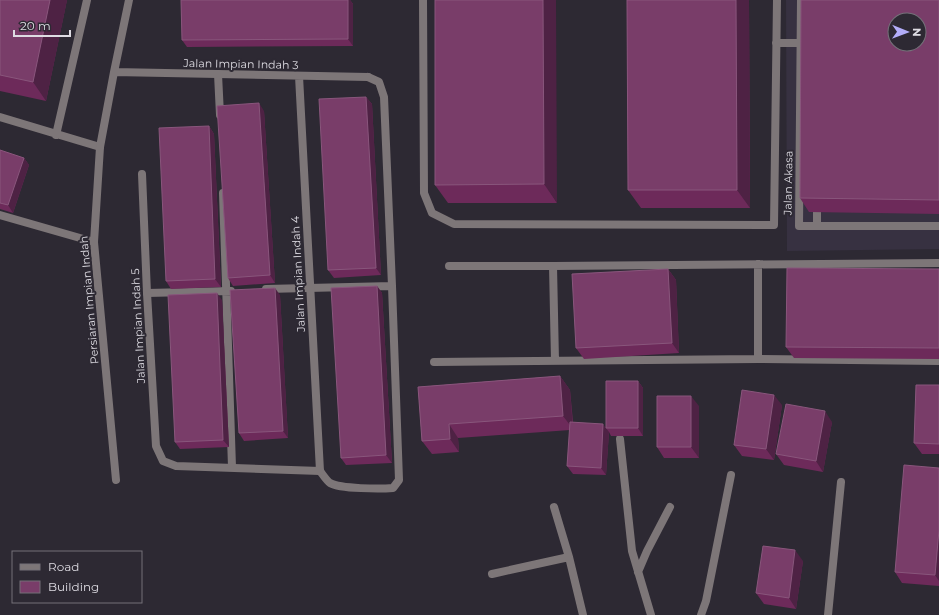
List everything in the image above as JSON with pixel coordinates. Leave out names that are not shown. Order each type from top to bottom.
[{"type":"street","points":[[56,135],[87,0]]},
{"type":"street","name":"Persiaran Impian Indah","points":[[116,480],[94,242],[100,148],[129,0]]},
{"type":"street","points":[[423,0],[424,193],[432,213],[454,224],[774,225],[777,0]]},
{"type":"street","name":"Jalan Akasa","points":[[801,0],[799,226],[939,226]]},
{"type":"street","points":[[776,43],[800,43]]},
{"type":"street","name":"Jalan Impian Indah 3","points":[[114,72],[368,78],[379,82],[384,97],[392,286]]},
{"type":"street","points":[[218,74],[220,121]]},
{"type":"street","name":"Jalan Impian Indah 4","points":[[298,76],[320,471]]},
{"type":"street","points":[[0,117],[100,148]]},
{"type":"street","name":"Jalan Impian Indah 5","points":[[142,174],[156,446],[163,461],[176,466],[232,467]]},
{"type":"street","points":[[222,182],[232,467],[320,471],[330,483],[342,487],[393,488],[399,480],[392,286],[257,290]]},
{"type":"street","points":[[817,195],[817,226]]},
{"type":"street","points":[[0,215],[94,242]]},
{"type":"street","points":[[449,266],[939,263]]},
{"type":"street","points":[[758,264],[758,359]]},
{"type":"street","points":[[553,266],[555,361]]},
{"type":"street","points":[[147,293],[241,290]]},
{"type":"street","points":[[434,362],[758,359],[939,361]]},
{"type":"street","points":[[620,439],[632,551],[651,615]]},
{"type":"street","points":[[701,615],[706,601],[731,475]]},
{"type":"street","points":[[828,615],[841,482]]},
{"type":"street","points":[[554,507],[569,557],[583,615]]},
{"type":"street","points":[[638,572],[646,550],[670,507]]},
{"type":"street","points":[[492,574],[569,557]]},
{"type":"shaded area","points":[[786,0],[939,0],[939,249],[787,251]]},
{"type":"building","points":[[0,0],[50,0],[33,82],[0,75]]},
{"type":"building","points":[[181,0],[348,0],[348,39],[182,40]]},
{"type":"building","points":[[435,0],[543,0],[544,184],[435,185]]},
{"type":"building","points":[[627,0],[736,0],[737,190],[628,190]]},
{"type":"building","points":[[801,0],[939,0],[939,200],[800,198]]},
{"type":"building","points":[[366,97],[376,268],[328,270],[319,99]]},
{"type":"building","points":[[259,103],[270,275],[228,278],[217,106]]},
{"type":"building","points":[[209,126],[215,279],[166,281],[159,128]]},
{"type":"building","points":[[0,150],[24,158],[8,205],[0,203]]},
{"type":"building","points":[[787,268],[939,269],[939,348],[786,347]]},
{"type":"building","points":[[668,269],[672,343],[576,348],[572,274]]},
{"type":"building","points":[[377,286],[386,455],[341,458],[331,288]]},
{"type":"building","points":[[275,288],[283,431],[239,433],[230,290]]},
{"type":"building","points":[[217,293],[223,440],[175,442],[168,295]]},
{"type":"building","points":[[560,376],[563,416],[449,424],[450,439],[422,441],[418,387]]},
{"type":"building","points":[[606,381],[638,381],[638,428],[606,428]]},
{"type":"building","points":[[916,385],[939,385],[939,444],[914,443]]},
{"type":"building","points":[[742,390],[774,395],[766,449],[734,445]]},
{"type":"building","points":[[657,396],[691,396],[691,447],[657,447]]},
{"type":"building","points":[[786,404],[825,411],[816,461],[776,454]]},
{"type":"building","points":[[570,422],[603,424],[601,468],[567,466]]},
{"type":"building","points":[[904,465],[939,468],[939,530],[935,575],[895,572]]},
{"type":"building","points":[[763,546],[795,550],[789,598],[756,593]]}]
